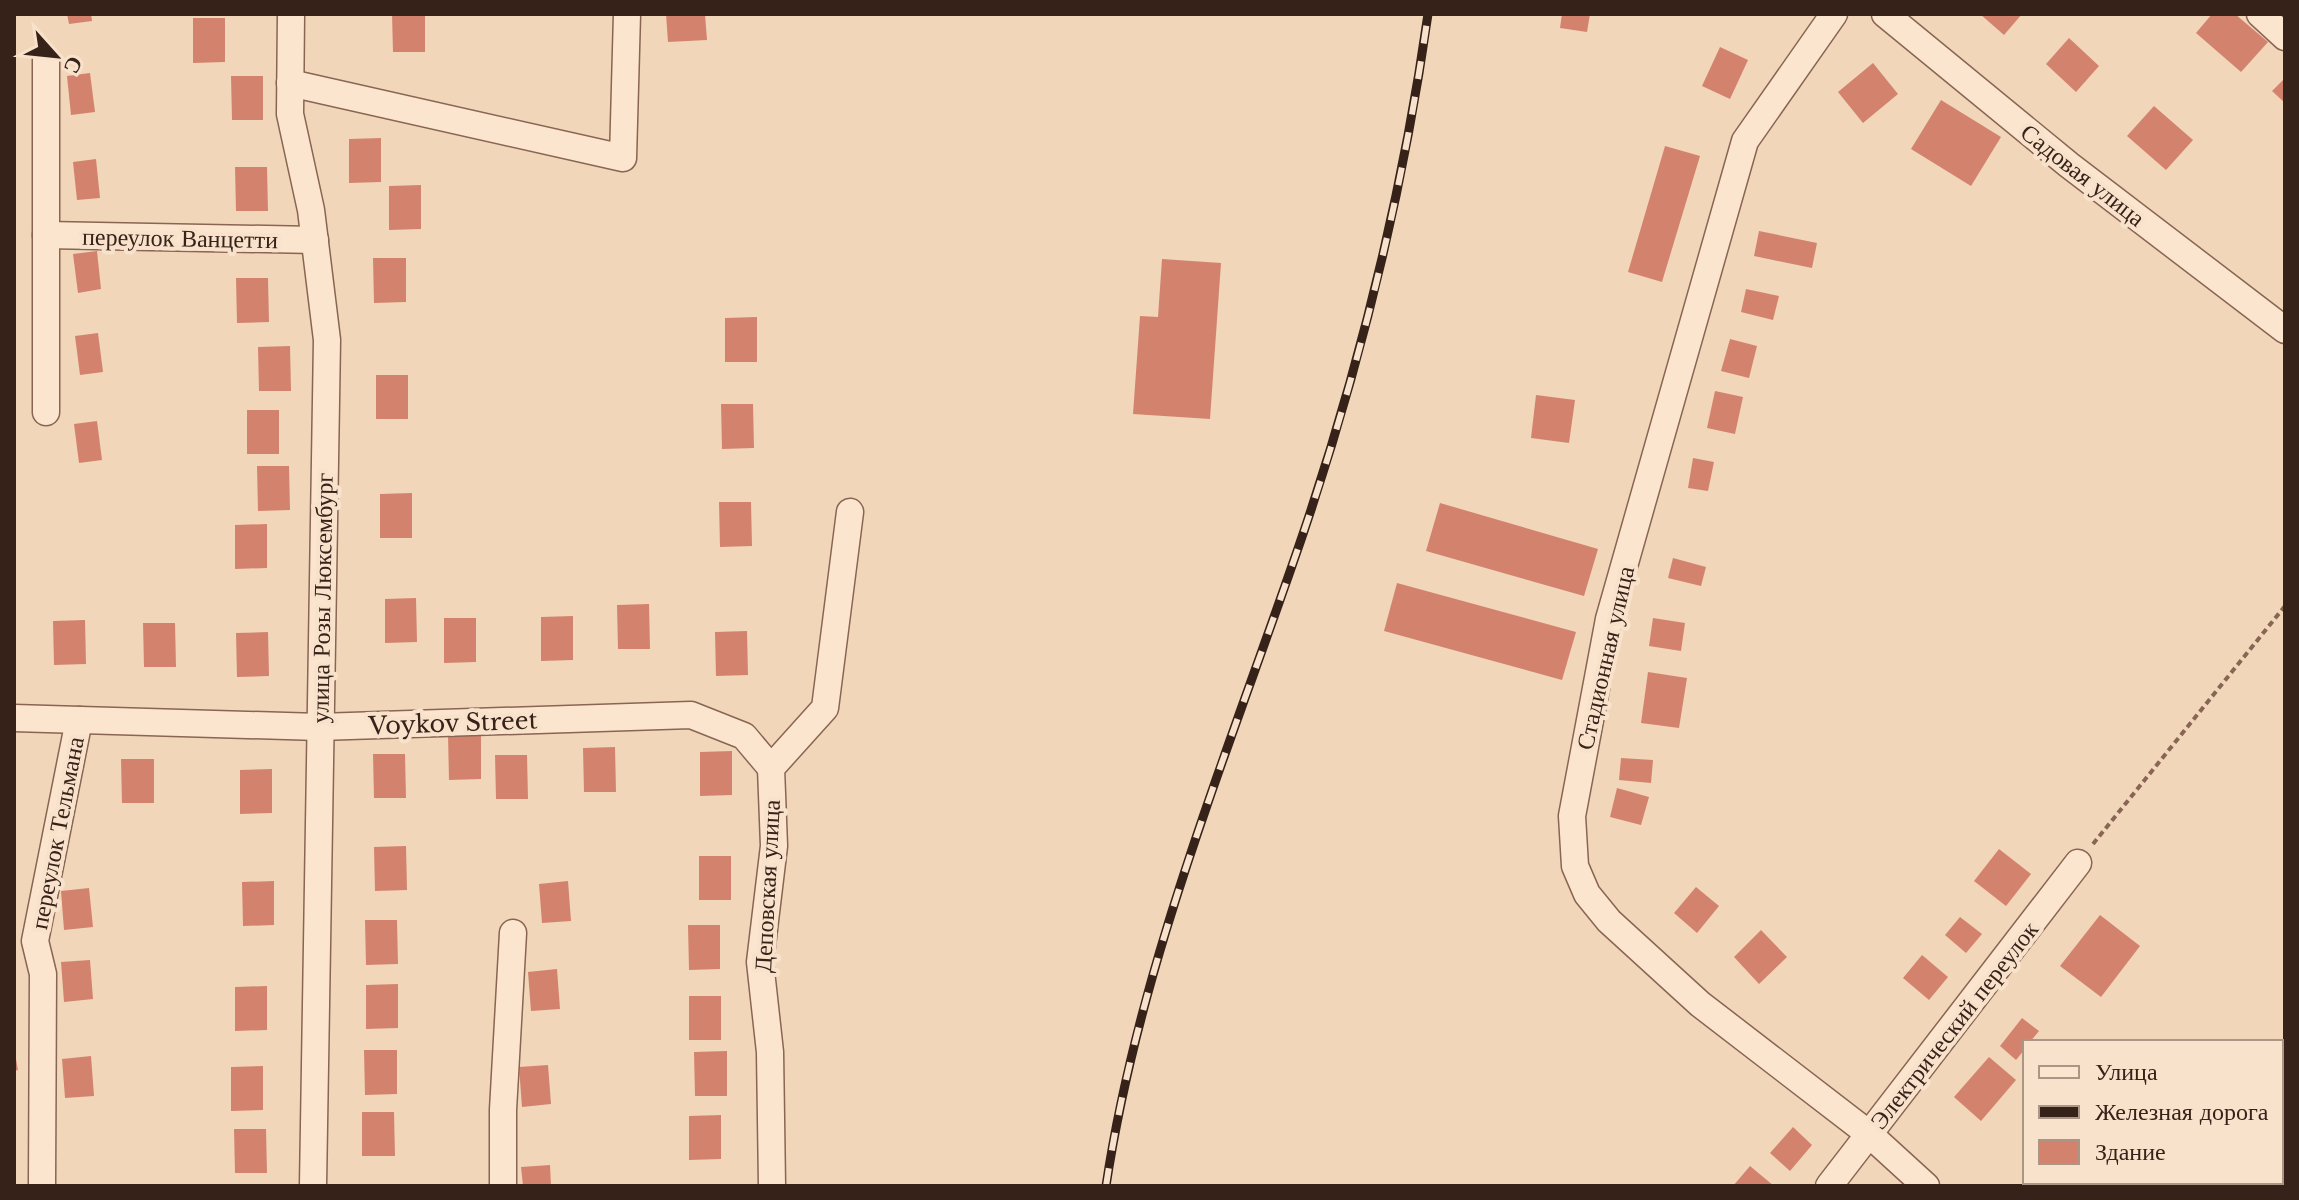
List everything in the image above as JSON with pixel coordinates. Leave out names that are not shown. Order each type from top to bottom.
[{"type":"street","name":"улица Розы Люксембург","points":[[291,14],[290,114],[315,240],[327,340],[313,1186]]},
{"type":"street","points":[[290,83],[623,158],[627,14]]},
{"type":"street","name":"Стадионная улица","points":[[1834,14],[1745,141],[1609,619],[1572,816],[1575,866],[1587,894],[1609,921],[1700,1004],[1869,1134],[1926,1186]]},
{"type":"street","name":"Садовая улица","points":[[1885,14],[2069,165],[2285,330]]},
{"type":"street","points":[[2260,14],[2285,37]]},
{"type":"street","name":"переулок Ванцетти","points":[[46,60],[46,412]]},
{"type":"street","name":"переулок Ванцетти","points":[[46,235],[315,240]]},
{"type":"street","name":"Деповская улица","points":[[772,1186],[770,1052],[760,962],[774,846],[771,768],[825,708],[850,512]]},
{"type":"street","name":"Voykov Street","points":[[14,718],[319,727],[691,715],[744,736],[771,768]]},
{"type":"street","name":"переулок Тельмана","points":[[42,1186],[43,974],[35,941],[79,720]]},
{"type":"street","name":"Электрический переулок","points":[[1829,1186],[2078,863]]},
{"type":"street","points":[[503,1186],[503,1110],[513,933]]},
{"type":"path","points":[[2078,863],[2285,606]]},
{"type":"building","points":[[67,14],[91,14],[92,21],[69,24]]},
{"type":"building","points":[[392,14],[425,14],[425,52],[393,52]]},
{"type":"building","points":[[666,14],[705,14],[707,40],[668,42]]},
{"type":"building","points":[[1562,14],[1590,14],[1587,32],[1560,28]]},
{"type":"building","points":[[1980,14],[2022,14],[2004,35]]},
{"type":"building","points":[[2212,14],[2235,14],[2268,42],[2241,72],[2196,33]]},
{"type":"building","points":[[193,18],[225,18],[225,62],[193,63]]},
{"type":"building","points":[[2069,38],[2099,66],[2076,92],[2046,64]]},
{"type":"building","points":[[1720,47],[1748,60],[1730,99],[1702,86]]},
{"type":"building","points":[[1873,63],[1898,94],[1863,123],[1838,92]]},
{"type":"building","points":[[90,73],[95,112],[71,115],[67,76]]},
{"type":"building","points":[[231,76],[263,76],[263,120],[232,120]]},
{"type":"building","points":[[2285,78],[2285,103],[2272,91]]},
{"type":"building","points":[[1941,100],[2001,137],[1971,186],[1911,149]]},
{"type":"building","points":[[2154,106],[2193,140],[2166,170],[2127,136]]},
{"type":"building","points":[[381,138],[381,182],[349,183],[349,139]]},
{"type":"building","points":[[1665,146],[1700,156],[1662,282],[1628,272]]},
{"type":"building","points":[[96,159],[100,198],[77,200],[73,162]]},
{"type":"building","points":[[235,167],[267,167],[268,211],[236,211]]},
{"type":"building","points":[[421,185],[421,229],[389,230],[389,186]]},
{"type":"building","points":[[1759,231],[1817,243],[1812,268],[1754,256]]},
{"type":"building","points":[[97,251],[101,289],[78,293],[73,254]]},
{"type":"building","points":[[373,258],[406,258],[406,302],[374,303]]},
{"type":"building","points":[[1162,259],[1221,263],[1210,419],[1133,414],[1140,316],[1158,317]]},
{"type":"building","points":[[236,278],[268,278],[269,322],[237,323]]},
{"type":"building","points":[[1746,289],[1779,296],[1773,320],[1741,312]]},
{"type":"building","points":[[757,317],[757,362],[725,362],[725,318]]},
{"type":"building","points":[[98,333],[103,372],[80,375],[75,336]]},
{"type":"building","points":[[1730,339],[1757,346],[1749,378],[1721,371]]},
{"type":"building","points":[[290,346],[291,391],[259,391],[258,347]]},
{"type":"building","points":[[376,375],[408,375],[408,419],[376,419]]},
{"type":"building","points":[[1715,391],[1743,397],[1735,434],[1707,428]]},
{"type":"building","points":[[1536,395],[1575,400],[1569,443],[1531,438]]},
{"type":"building","points":[[721,404],[753,404],[754,448],[722,449]]},
{"type":"building","points":[[247,410],[279,410],[279,454],[247,454]]},
{"type":"building","points":[[97,421],[102,460],[79,463],[74,424]]},
{"type":"building","points":[[1693,458],[1714,462],[1708,491],[1688,488]]},
{"type":"building","points":[[257,466],[289,466],[290,510],[258,511]]},
{"type":"building","points":[[412,493],[412,538],[380,538],[380,494]]},
{"type":"building","points":[[719,502],[751,502],[752,546],[720,547]]},
{"type":"building","points":[[1440,503],[1598,549],[1584,596],[1426,551]]},
{"type":"building","points":[[267,524],[267,568],[235,569],[235,525]]},
{"type":"building","points":[[1673,558],[1706,567],[1701,586],[1668,578]]},
{"type":"building","points":[[1397,583],[1576,632],[1562,680],[1384,631]]},
{"type":"building","points":[[416,598],[417,642],[385,643],[385,599]]},
{"type":"building","points":[[649,604],[650,649],[618,649],[617,605]]},
{"type":"building","points":[[573,616],[573,660],[541,661],[541,617]]},
{"type":"building","points":[[444,618],[476,618],[476,662],[444,663]]},
{"type":"building","points":[[1653,618],[1685,623],[1681,651],[1649,646]]},
{"type":"building","points":[[85,620],[86,664],[54,665],[53,621]]},
{"type":"building","points":[[143,623],[175,623],[176,667],[144,667]]},
{"type":"building","points":[[747,631],[748,675],[716,676],[715,632]]},
{"type":"building","points":[[268,632],[269,676],[237,677],[236,633]]},
{"type":"building","points":[[1648,672],[1687,678],[1679,728],[1641,723]]},
{"type":"building","points":[[448,735],[481,735],[481,779],[449,780]]},
{"type":"building","points":[[615,747],[616,792],[584,792],[583,748]]},
{"type":"building","points":[[732,751],[732,795],[700,796],[700,752]]},
{"type":"building","points":[[373,754],[405,754],[406,798],[374,798]]},
{"type":"building","points":[[495,755],[527,755],[528,799],[496,799]]},
{"type":"building","points":[[1621,758],[1653,760],[1651,783],[1619,780]]},
{"type":"building","points":[[121,759],[154,759],[154,803],[122,803]]},
{"type":"building","points":[[272,769],[272,813],[240,814],[240,770]]},
{"type":"building","points":[[1617,788],[1649,797],[1641,825],[1610,817]]},
{"type":"building","points":[[406,846],[407,890],[375,891],[374,847]]},
{"type":"building","points":[[1999,849],[2031,874],[2006,906],[1974,881]]},
{"type":"building","points":[[699,856],[731,856],[731,900],[699,900]]},
{"type":"building","points":[[274,881],[274,925],[243,926],[242,882]]},
{"type":"building","points":[[568,881],[571,921],[542,923],[539,884]]},
{"type":"building","points":[[1696,887],[1719,906],[1697,933],[1674,913]]},
{"type":"building","points":[[89,888],[93,927],[64,930],[61,891]]},
{"type":"building","points":[[2100,915],[2140,946],[2101,997],[2060,966]]},
{"type":"building","points":[[1960,917],[1982,934],[1966,953],[1945,935]]},
{"type":"building","points":[[365,920],[397,920],[398,964],[366,965]]},
{"type":"building","points":[[688,925],[720,925],[720,969],[689,970]]},
{"type":"building","points":[[1761,930],[1787,957],[1759,984],[1734,957]]},
{"type":"building","points":[[1922,955],[1948,977],[1929,1000],[1903,978]]},
{"type":"building","points":[[90,960],[93,999],[64,1002],[61,962]]},
{"type":"building","points":[[557,969],[560,1009],[531,1011],[528,972]]},
{"type":"building","points":[[398,984],[398,1028],[366,1029],[366,985]]},
{"type":"building","points":[[267,986],[267,1030],[235,1031],[235,987]]},
{"type":"building","points":[[689,996],[721,996],[721,1040],[689,1040]]},
{"type":"building","points":[[2022,1018],[2039,1031],[2032,1040],[2023,1040],[2023,1051],[2016,1060],[2000,1046]]},
{"type":"building","points":[[14,1048],[18,1070],[14,1071]]},
{"type":"building","points":[[364,1050],[397,1050],[397,1094],[365,1095]]},
{"type":"building","points":[[727,1051],[727,1096],[695,1096],[694,1052]]},
{"type":"building","points":[[91,1056],[94,1096],[65,1098],[62,1059]]},
{"type":"building","points":[[1989,1057],[2016,1080],[1981,1121],[1954,1097]]},
{"type":"building","points":[[548,1065],[551,1104],[522,1107],[519,1067]]},
{"type":"building","points":[[263,1066],[263,1110],[231,1111],[231,1067]]},
{"type":"building","points":[[362,1112],[394,1112],[395,1156],[362,1156]]},
{"type":"building","points":[[721,1115],[721,1159],[689,1160],[689,1116]]},
{"type":"building","points":[[1793,1127],[1812,1145],[1790,1171],[1770,1153]]},
{"type":"building","points":[[234,1129],[266,1129],[267,1173],[235,1173]]},
{"type":"building","points":[[550,1165],[551,1186],[523,1186],[521,1167]]},
{"type":"building","points":[[1750,1166],[1774,1186],[1733,1186]]},
{"type":"building","points":[[2199,1184],[2202,1186],[2173,1186]]},
{"type":"railway","points":[[1106,1186],[1121,1102],[1164,936],[1325,468],[1362,340],[1393,211],[1428,14]]}]
